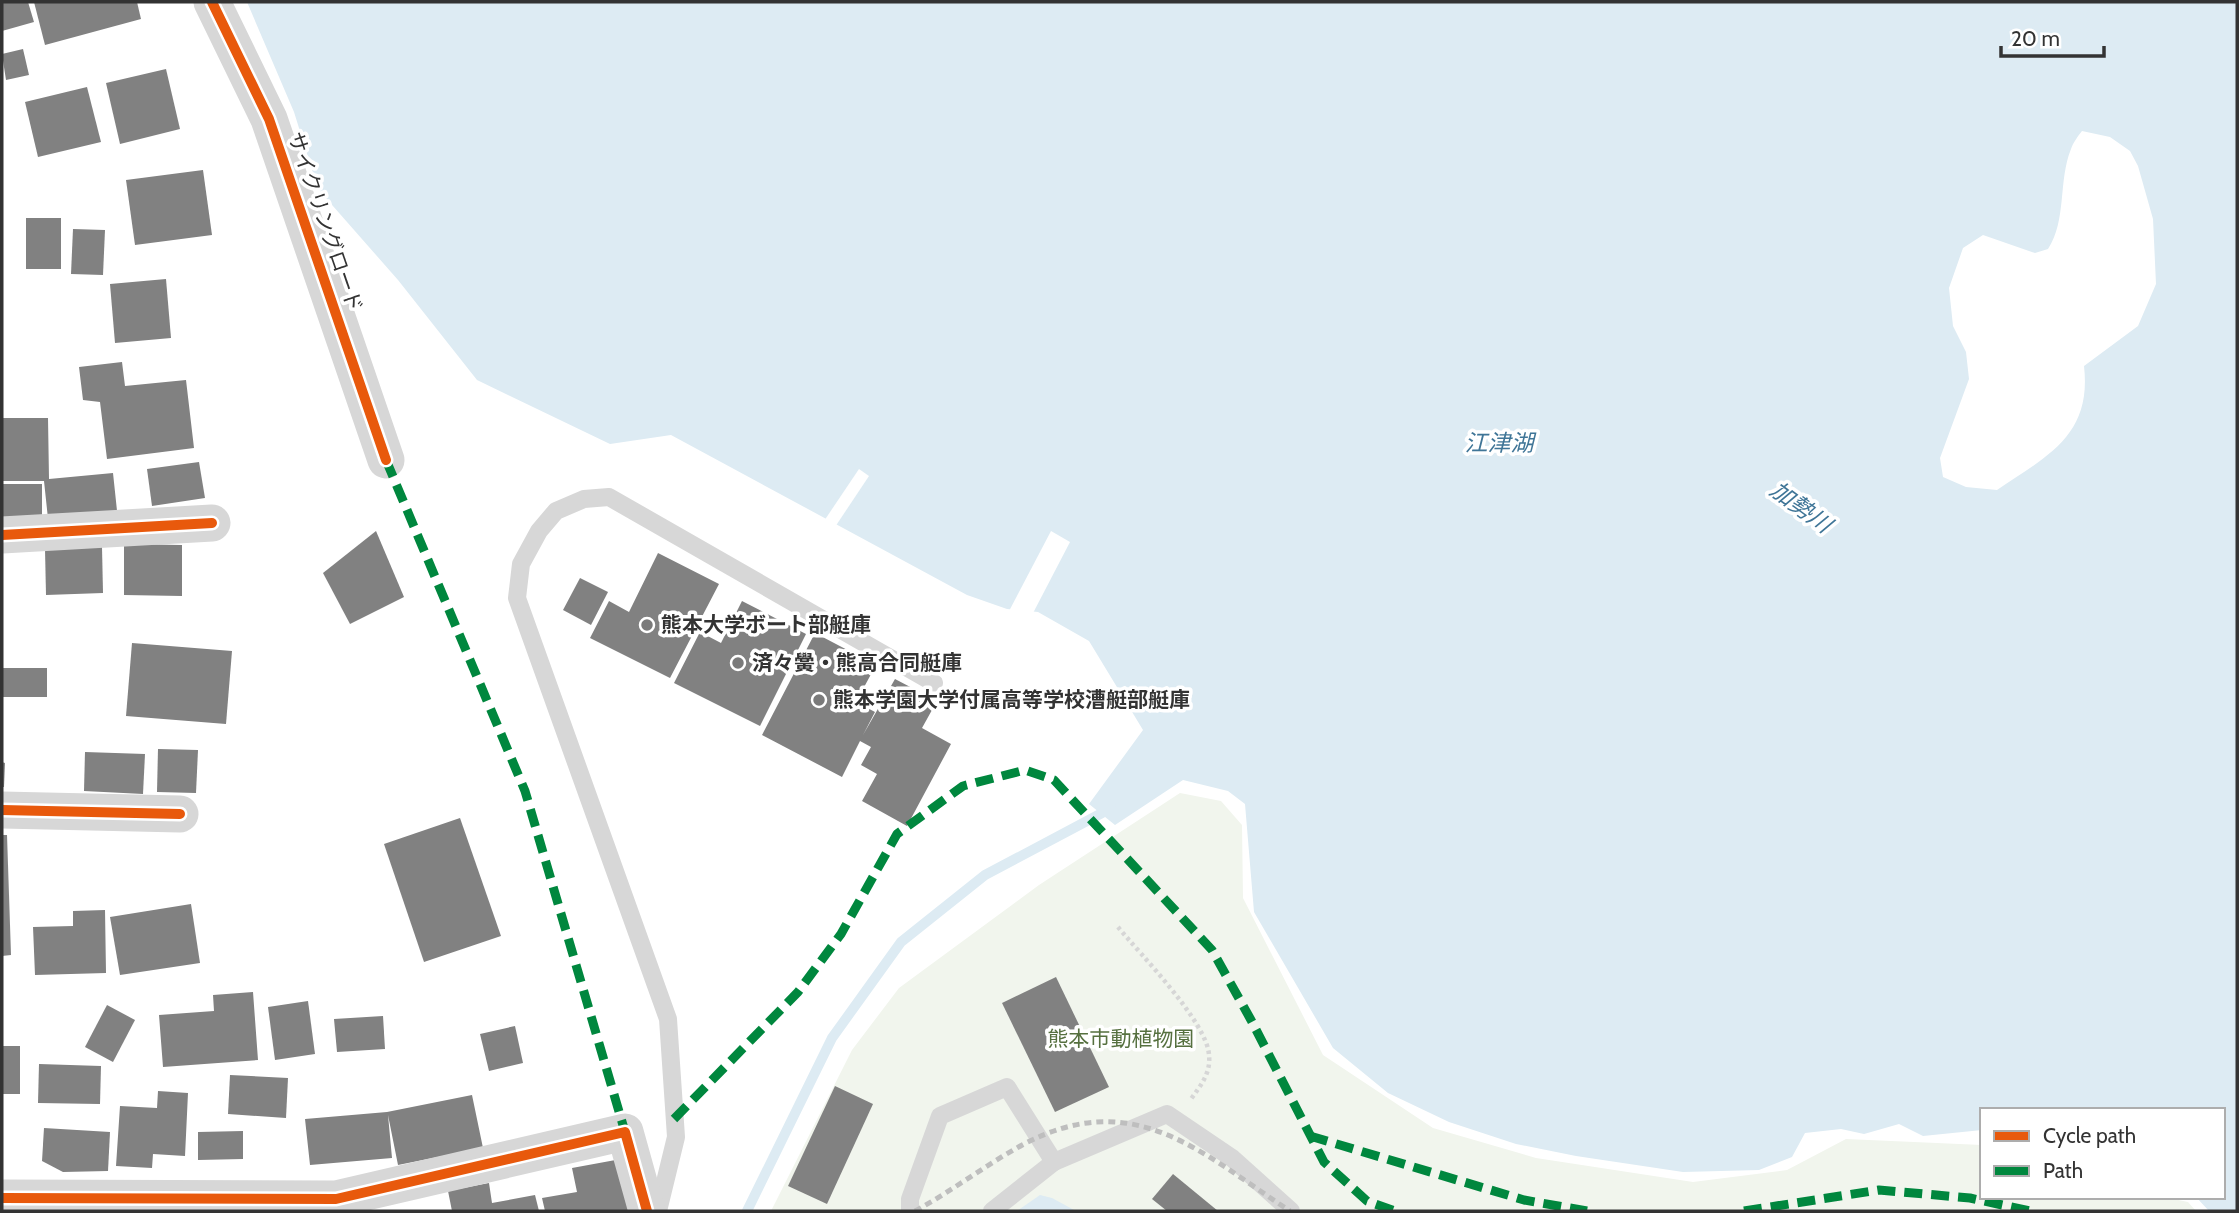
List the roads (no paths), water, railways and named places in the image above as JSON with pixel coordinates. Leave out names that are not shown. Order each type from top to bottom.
[{"type":"street","name":"サイクリングロード","points":[[212,2],[270,119],[386,460]]},
{"type":"street","points":[[2,535],[212,523]]},
{"type":"street","points":[[2,810],[180,814]]},
{"type":"street","points":[[2,1198],[336,1199],[625,1132],[647,1211]]},
{"type":"lane","points":[[658,1211],[676,1137],[668,1019],[517,598],[521,564],[539,531],[556,511],[584,499],[609,497],[934,683]]},
{"type":"lane","points":[[910,1211],[909,1199],[940,1116],[1007,1087],[1054,1162]]},
{"type":"lane","points":[[992,1211],[1054,1162],[1167,1114],[1231,1158],[1291,1211]]},
{"type":"water","name":"江津湖","points":[[247,2],[2237,2],[2237,1211],[2209,1211],[2198,1199],[2225,1199],[2225,1108],[1980,1108],[1980,1130],[1923,1136],[1899,1124],[1864,1134],[1841,1129],[1805,1133],[1792,1157],[1759,1170],[1683,1172],[1516,1144],[1449,1122],[1388,1093],[1333,1048],[1254,912],[1245,804],[1228,791],[1183,780],[1115,825],[1089,804],[1143,730],[1089,641],[1038,612],[1007,609],[967,595],[671,435],[610,444],[477,380],[398,280],[318,189],[294,112]],"holes":[[[2082,131],[2110,137],[2130,151],[2138,166],[2153,219],[2156,284],[2138,326],[2084,366],[2085,390],[2081,410],[2073,427],[2049,454],[1997,490],[1966,487],[1943,477],[1940,458],[1969,379],[1966,352],[1953,326],[1949,288],[1963,248],[1983,235],[2035,253],[2048,249],[2058,226],[2067,161],[2074,142]]]},
{"type":"water","points":[[1040,1195],[1052,1198],[1076,1211],[1017,1211]]},
{"type":"waterway","points":[[747,1211],[832,1038],[901,942],[985,875],[1102,813],[1111,804]]},
{"type":"railway","points":[[915,1211],[1024,1144],[1064,1128],[1100,1122],[1133,1124],[1165,1134],[1196,1149],[1290,1211]]},
{"type":"place","name":"熊本大学ボート部艇庫","points":[[647,625]]},
{"type":"place","name":"済々黌・熊高合同艇庫","points":[[738,663]]},
{"type":"place","name":"熊本学園大学付属高等学校漕艇部艇庫","points":[[819,700]]},
{"type":"water label","name":"加勢川","points":[[1801,507]]},
{"type":"park label","name":"熊本市動植物園","points":[[1121,1039]]}]
